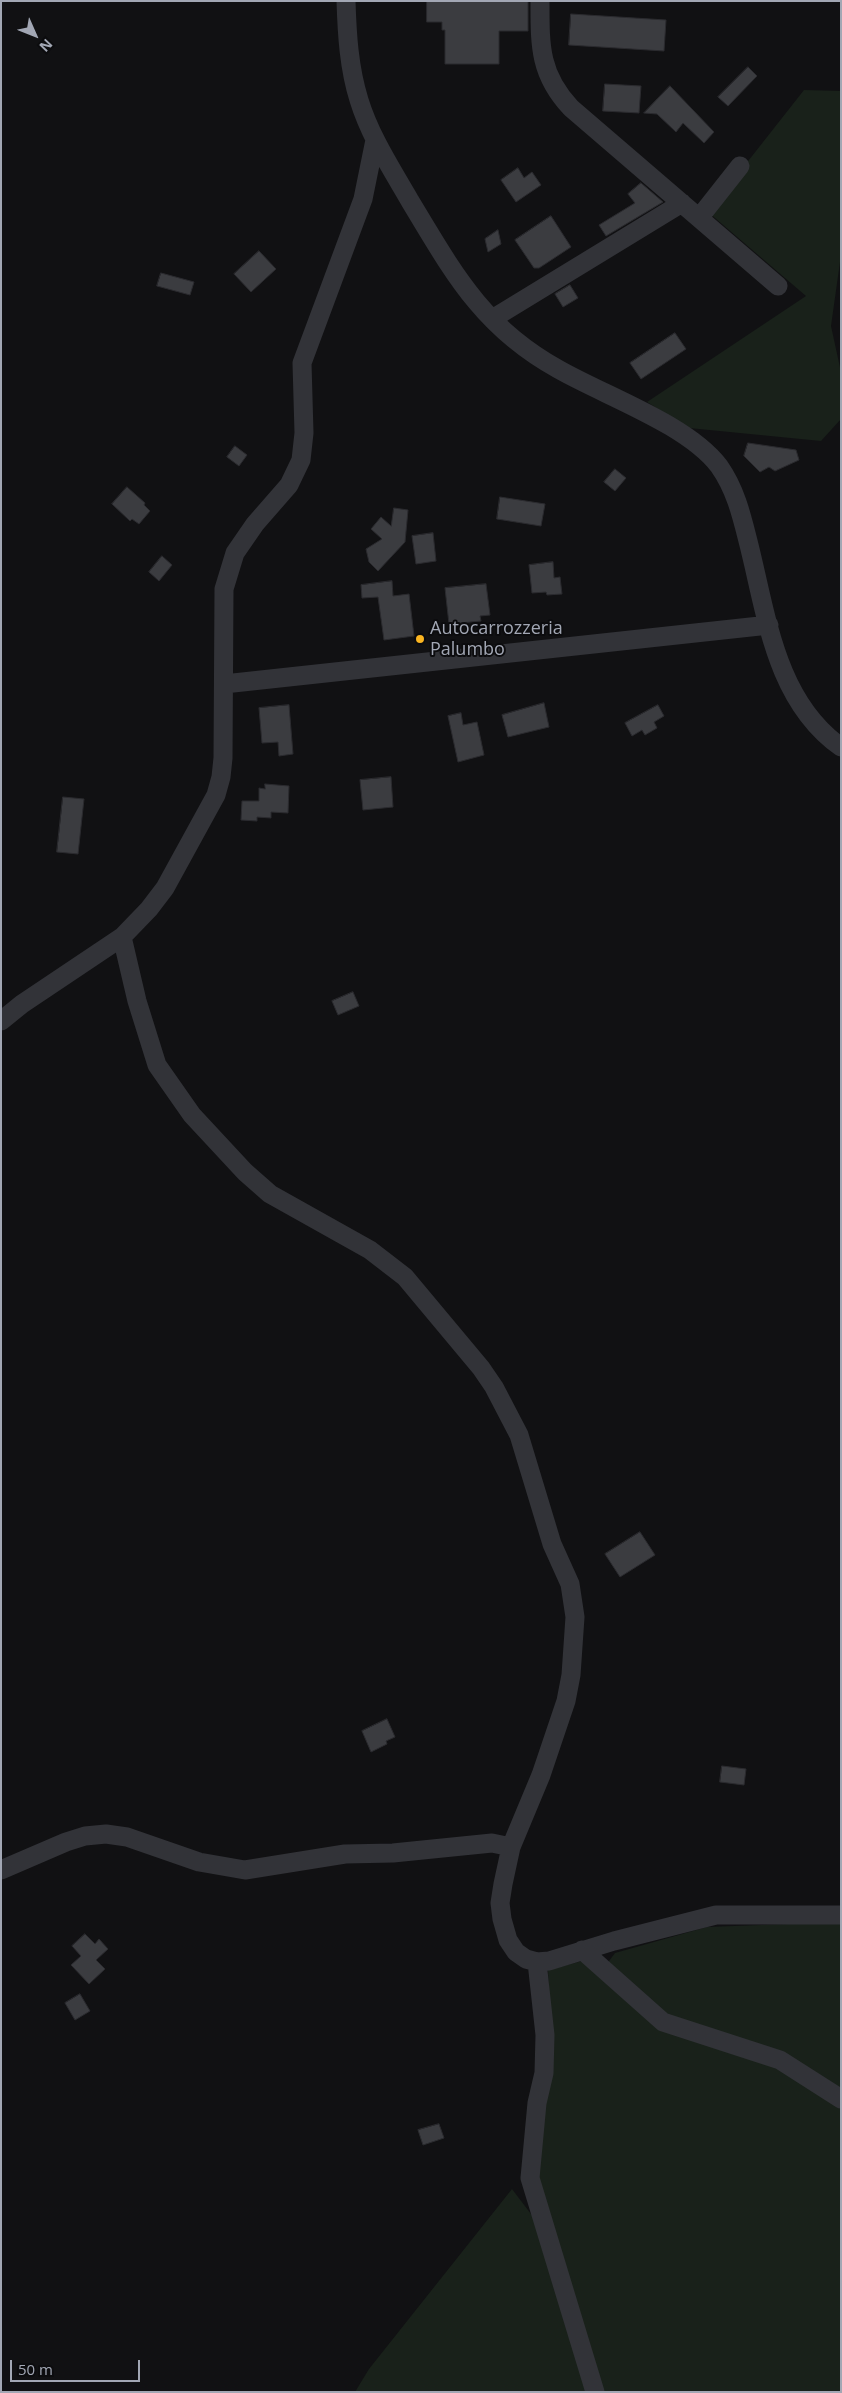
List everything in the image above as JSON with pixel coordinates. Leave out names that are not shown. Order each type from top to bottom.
[{"type":"street","points":[[346,1],[350,61],[359,99],[375,140],[457,279],[474,302],[529,352],[557,369],[690,438],[707,452],[729,482],[738,503],[781,669],[790,689],[813,723],[841,747]]},
{"type":"street","points":[[540,1],[540,46],[542,60],[558,94],[571,108],[778,286]]},
{"type":"street","points":[[1,1021],[22,1004],[122,937],[150,909],[165,888],[216,794],[224,758],[224,589],[227,572],[244,537],[289,486],[301,460],[304,433],[302,363],[364,198],[375,140]]},
{"type":"street","points":[[698,218],[740,166]]},
{"type":"street","points":[[492,319],[682,204]]},
{"type":"street","points":[[224,684],[769,625]]},
{"type":"street","points":[[122,937],[137,1001],[157,1065],[192,1115],[245,1172],[270,1194],[370,1250],[405,1277],[481,1368],[494,1387],[519,1435],[552,1544],[570,1584],[575,1617],[571,1675],[566,1701],[541,1775],[511,1847],[500,1903],[508,1940],[516,1952],[526,1959],[538,1962],[549,1961],[582,1950],[716,1915],[841,1915]]},
{"type":"street","points":[[1,1870],[66,1842],[85,1836],[106,1834],[126,1837],[199,1862],[246,1870],[345,1854],[393,1853],[492,1843],[511,1847]]},
{"type":"street","points":[[582,1950],[663,2022],[780,2060],[841,2099]]},
{"type":"street","points":[[538,1962],[545,2035],[544,2073],[537,2103],[530,2178],[595,2392]]},
{"type":"shaded area","points":[[804,90],[841,91],[841,255],[831,326],[841,372],[841,419],[821,441],[689,428],[647,402],[806,296],[708,212]]},
{"type":"shaded area","points":[[841,1922],[841,2093],[666,2017],[606,1965],[615,1953],[707,1927]]},
{"type":"shaded area","points":[[586,1960],[660,2027],[778,2065],[841,2104],[841,2392],[601,2392],[536,2176],[541,2108],[552,2072],[548,1970]]},
{"type":"shaded area","points":[[512,2189],[537,2222],[587,2392],[355,2392],[369,2369]]},
{"type":"building","points":[[427,1],[528,1],[528,31],[499,31],[499,64],[445,64],[445,30],[442,30],[442,22],[427,22]]},
{"type":"building","points":[[571,14],[666,20],[664,51],[569,45]]},
{"type":"building","points":[[748,67],[757,76],[728,106],[718,97]]},
{"type":"building","points":[[605,84],[641,86],[639,113],[603,111]]},
{"type":"building","points":[[670,86],[714,132],[704,143],[683,123],[676,132],[657,114],[644,113]]},
{"type":"building","points":[[518,168],[524,178],[532,172],[541,185],[516,202],[501,180]]},
{"type":"building","points":[[641,183],[663,202],[606,236],[599,225],[635,203],[628,194]]},
{"type":"building","points":[[551,216],[571,247],[539,268],[534,268],[515,240]]},
{"type":"building","points":[[498,230],[501,244],[488,252],[485,239]]},
{"type":"building","points":[[259,251],[276,269],[251,292],[234,274]]},
{"type":"building","points":[[161,273],[194,282],[190,295],[157,286]]},
{"type":"building","points":[[570,285],[578,298],[563,307],[555,294]]},
{"type":"building","points":[[675,333],[686,349],[641,379],[630,363]]},
{"type":"building","points":[[748,443],[796,450],[799,460],[775,471],[769,467],[760,472],[744,456]]},
{"type":"building","points":[[235,446],[247,455],[239,466],[227,457]]},
{"type":"building","points":[[615,469],[626,478],[615,491],[604,482]]},
{"type":"building","points":[[127,487],[145,503],[144,505],[150,511],[139,524],[132,519],[130,521],[112,504]]},
{"type":"building","points":[[500,497],[545,504],[541,526],[497,519]]},
{"type":"building","points":[[394,508],[408,510],[405,542],[378,571],[369,562],[366,549],[382,539],[371,529],[381,517],[391,526]]},
{"type":"building","points":[[433,533],[436,561],[416,564],[412,536]]},
{"type":"building","points":[[162,556],[172,565],[159,581],[149,572]]},
{"type":"building","points":[[553,562],[554,578],[560,577],[562,594],[532,593],[529,565]]},
{"type":"building","points":[[392,581],[393,596],[409,594],[414,636],[384,640],[378,597],[362,598],[361,585]]},
{"type":"building","points":[[486,584],[490,615],[480,616],[481,621],[449,624],[445,588]]},
{"type":"building","points":[[544,703],[549,727],[508,737],[502,715]]},
{"type":"building","points":[[289,705],[293,754],[279,756],[278,742],[262,743],[259,708]]},
{"type":"building","points":[[658,705],[664,716],[654,722],[657,728],[645,735],[642,730],[632,736],[625,723]]},
{"type":"building","points":[[461,713],[463,725],[477,722],[484,755],[458,762],[448,716]]},
{"type":"building","points":[[391,777],[393,807],[363,810],[360,780]]},
{"type":"building","points":[[265,784],[289,786],[288,813],[271,812],[271,818],[257,817],[257,821],[241,820],[242,801],[259,801],[259,788],[265,789]]},
{"type":"building","points":[[63,797],[84,799],[78,854],[57,852]]},
{"type":"building","points":[[353,992],[359,1006],[338,1015],[332,1001]]},
{"type":"building","points":[[640,1532],[655,1555],[620,1577],[605,1554]]},
{"type":"building","points":[[387,1719],[395,1737],[386,1741],[387,1744],[371,1752],[362,1731]]},
{"type":"building","points":[[722,1766],[746,1769],[744,1785],[720,1782]]},
{"type":"building","points":[[85,1934],[95,1944],[99,1939],[108,1949],[96,1960],[105,1969],[89,1984],[71,1965],[81,1956],[72,1946]]},
{"type":"building","points":[[80,1994],[90,2011],[75,2020],[65,2003]]},
{"type":"building","points":[[439,2124],[444,2138],[423,2145],[418,2130]]},
{"type":"place","name":"Autocarrozzeria Palumbo","points":[[420,639]]}]
